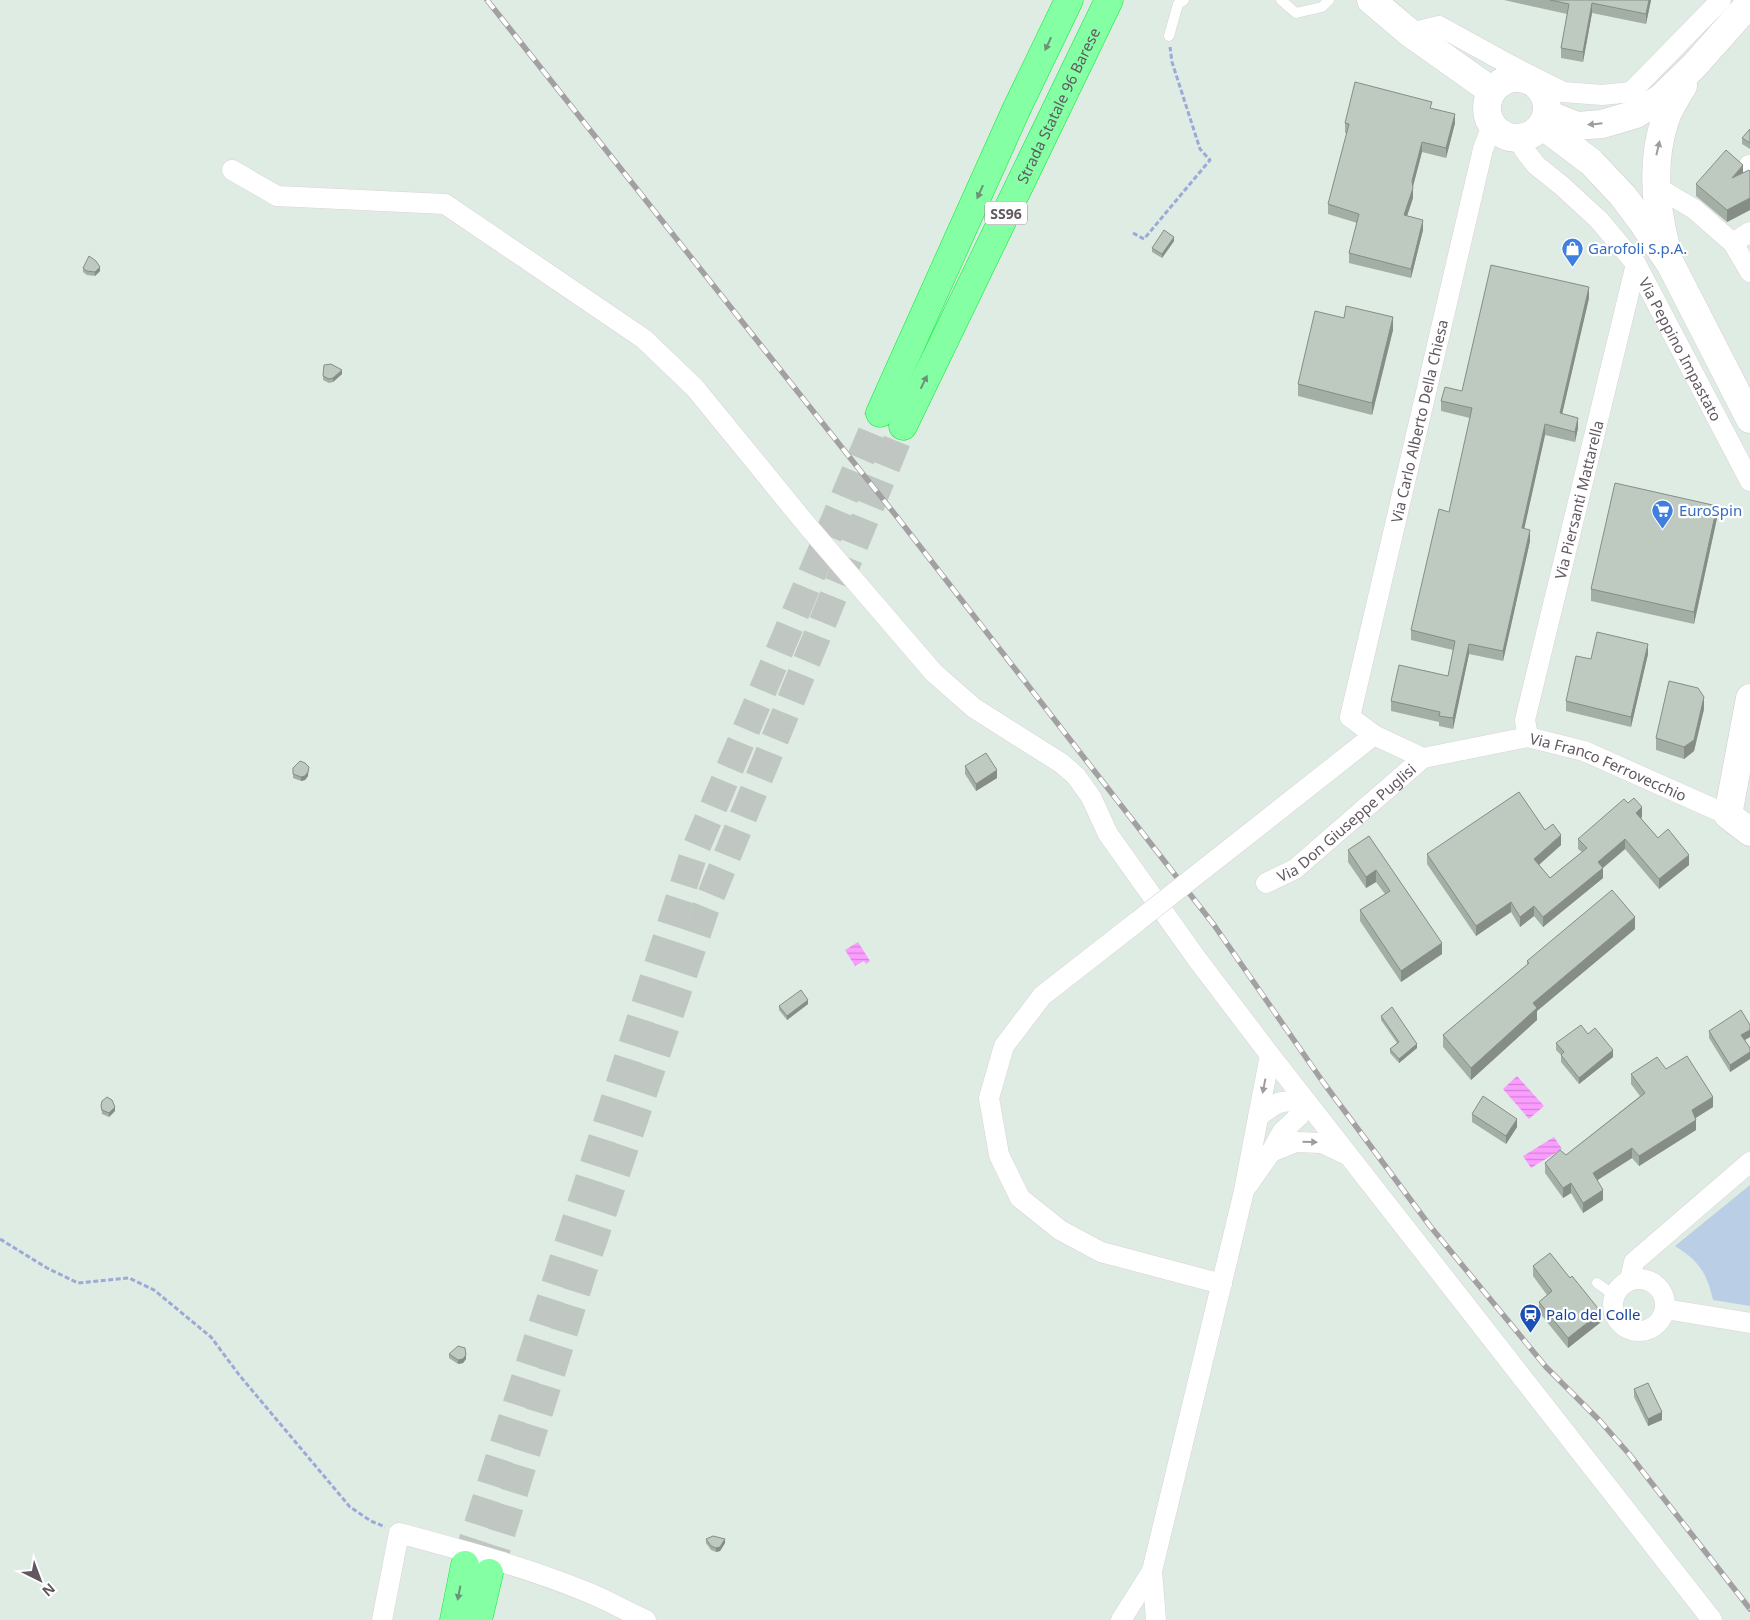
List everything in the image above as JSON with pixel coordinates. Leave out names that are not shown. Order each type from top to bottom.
[{"type":"highway","name":"SS96","points":[[880,413],[1069,0]]},
{"type":"highway","name":"Strada Statale 96 Barese","points":[[903,426],[1109,0]]},
{"type":"highway","points":[[454,1620],[477,1569],[478,1620]]},
{"type":"street","points":[[1371,0],[1410,33],[1492,91]]},
{"type":"street","points":[[1410,33],[1439,26],[1563,92],[1602,95],[1631,92],[1721,0]]},
{"type":"street","points":[[1545,120],[1577,126],[1602,124],[1636,114],[1661,98],[1694,66],[1750,4]]},
{"type":"street","points":[[1671,265],[1660,224],[1655,186],[1657,156],[1665,120],[1694,66]]},
{"type":"street","points":[[1519,78],[1529,80],[1538,86],[1544,94],[1547,104],[1545,120],[1536,132],[1528,137],[1518,139],[1504,135],[1492,126],[1488,118],[1488,99],[1492,91],[1499,84],[1508,79],[1519,78]]},
{"type":"street","points":[[1545,120],[1591,162],[1624,196],[1671,265],[1750,419]]},
{"type":"street","name":"Via Carlo Alberto Della Chiesa","points":[[1374,734],[1350,717],[1483,149],[1492,126]]},
{"type":"street","name":"Via Peppino Impastato","points":[[1518,139],[1536,165],[1599,220],[1636,264],[1750,480]]},
{"type":"street","points":[[232,170],[277,196],[445,204],[644,339],[696,388],[806,524],[934,673],[974,708],[1060,763],[1076,776],[1091,797],[1108,834],[1129,865],[1270,1055],[1712,1620]]},
{"type":"street","points":[[1655,186],[1694,209],[1733,243],[1750,272]]},
{"type":"street","points":[[1733,243],[1750,232]]},
{"type":"street","name":"Via Piersanti Mattarella","points":[[1528,737],[1525,720],[1636,264]]},
{"type":"street","points":[[1728,815],[1750,698]]},
{"type":"street","points":[[1222,1284],[1101,1252],[1060,1230],[1020,1198],[999,1155],[988,1098],[1004,1046],[1042,996],[1374,734],[1423,758]]},
{"type":"street","name":"Via Franco Ferrovecchio","points":[[1423,758],[1528,737],[1584,751],[1728,815],[1750,832]]},
{"type":"street","name":"Via Don Giuseppe Puglisi","points":[[1266,883],[1295,869],[1423,758]]},
{"type":"street","points":[[1156,1620],[1152,1571],[1244,1191],[1270,1055]]},
{"type":"street","points":[[1258,1117],[1274,1103],[1290,1100],[1308,1104]]},
{"type":"street","points":[[1244,1191],[1271,1152],[1282,1132],[1299,1116],[1308,1104]]},
{"type":"street","points":[[1271,1152],[1296,1142],[1322,1143],[1348,1156]]},
{"type":"street","points":[[1630,1280],[1634,1262],[1750,1162]]},
{"type":"street","points":[[1630,1280],[1648,1280],[1662,1291],[1665,1300],[1663,1317],[1658,1324],[1650,1329],[1633,1331],[1618,1321],[1614,1313],[1615,1296],[1624,1284],[1630,1280]]},
{"type":"street","points":[[1665,1309],[1750,1323]]},
{"type":"street","points":[[382,1620],[399,1533],[493,1559],[555,1580],[589,1592],[646,1620]]},
{"type":"street","points":[[1121,1620],[1152,1571]]},
{"type":"lane","points":[[1169,36],[1178,4],[1184,0]]},
{"type":"lane","points":[[1281,0],[1296,13],[1322,7],[1329,0]]},
{"type":"lane","points":[[1597,1283],[1615,1296]]},
{"type":"path","points":[[1133,233],[1144,238],[1210,160],[1200,149],[1172,62],[1169,36]]},
{"type":"path","points":[[0,1239],[47,1268],[78,1283],[129,1278],[154,1290],[211,1337],[240,1376],[350,1507],[371,1521],[399,1533]]},
{"type":"shaded area","points":[[858,942],[870,961],[866,964],[864,961],[855,966],[845,950]]},
{"type":"shaded area","points":[[1517,1076],[1544,1106],[1529,1119],[1503,1089]]},
{"type":"shaded area","points":[[1554,1137],[1562,1149],[1531,1168],[1523,1156]]},
{"type":"shaded area","points":[[1750,1185],[1750,1306],[1713,1300],[1708,1282],[1701,1268],[1675,1246]]},
{"type":"building","points":[[1550,0],[1649,0],[1646,14],[1592,3],[1583,52],[1561,48],[1569,4]]},
{"type":"building","points":[[1355,82],[1432,102],[1430,108],[1455,114],[1446,148],[1422,142],[1412,181],[1413,188],[1404,215],[1423,220],[1411,269],[1349,253],[1359,214],[1328,204],[1349,124],[1345,123]]},
{"type":"building","points":[[1750,129],[1750,143],[1742,138]]},
{"type":"building","points":[[1726,150],[1743,165],[1732,178],[1750,171],[1750,198],[1727,210],[1696,184]]},
{"type":"building","points":[[1164,230],[1174,237],[1162,254],[1152,248]]},
{"type":"building","points":[[89,256],[100,267],[95,272],[87,271],[83,268]]},
{"type":"building","points":[[1491,265],[1589,287],[1560,413],[1578,418],[1575,432],[1545,424],[1522,528],[1530,530],[1503,651],[1469,644],[1453,718],[1439,716],[1440,712],[1391,701],[1399,665],[1448,676],[1455,641],[1411,630],[1439,509],[1449,512],[1472,408],[1441,401],[1445,387],[1462,391]]},
{"type":"building","points":[[1346,306],[1393,317],[1372,403],[1298,384],[1315,311],[1344,318]]},
{"type":"building","points":[[331,364],[342,370],[329,379],[323,376],[324,365]]},
{"type":"building","points":[[1615,483],[1717,506],[1694,612],[1591,589]]},
{"type":"building","points":[[1597,632],[1648,644],[1631,717],[1566,701],[1576,656],[1591,659]]},
{"type":"building","points":[[1669,681],[1698,688],[1704,697],[1694,740],[1684,747],[1656,738]]},
{"type":"building","points":[[986,753],[997,770],[976,784],[965,766]]},
{"type":"building","points":[[300,761],[309,767],[305,776],[301,777],[293,774],[293,768]]},
{"type":"building","points":[[1519,792],[1545,830],[1553,824],[1561,835],[1534,859],[1550,878],[1587,848],[1578,839],[1624,799],[1628,803],[1634,798],[1642,807],[1636,813],[1658,838],[1668,829],[1689,855],[1659,879],[1625,839],[1598,862],[1603,868],[1543,917],[1534,906],[1520,917],[1511,902],[1476,926],[1427,854]]},
{"type":"building","points":[[1369,836],[1442,943],[1401,971],[1360,910],[1390,891],[1376,870],[1366,877],[1348,850]]},
{"type":"building","points":[[1612,890],[1635,917],[1533,1003],[1537,1008],[1471,1068],[1443,1035]]},
{"type":"building","points":[[801,990],[808,1000],[787,1016],[779,1006]]},
{"type":"building","points":[[1392,1007],[1417,1044],[1399,1059],[1390,1049],[1399,1042],[1381,1016]]},
{"type":"building","points":[[1741,1010],[1750,1025],[1750,1030],[1741,1035],[1750,1048],[1750,1052],[1730,1065],[1709,1031]]},
{"type":"building","points":[[1581,1025],[1588,1034],[1595,1028],[1613,1050],[1579,1078],[1561,1055],[1564,1052],[1556,1043]]},
{"type":"building","points":[[1687,1056],[1713,1097],[1692,1110],[1696,1120],[1639,1156],[1632,1148],[1593,1173],[1603,1190],[1583,1203],[1571,1183],[1563,1188],[1545,1163],[1560,1150],[1566,1155],[1645,1093],[1631,1074],[1657,1057],[1666,1069]]},
{"type":"building","points":[[1483,1096],[1517,1119],[1506,1136],[1472,1114]]},
{"type":"building","points":[[107,1097],[112,1100],[115,1107],[109,1113],[102,1110],[101,1106],[102,1101]]},
{"type":"building","points":[[1550,1253],[1570,1278],[1572,1276],[1601,1312],[1568,1338],[1539,1302],[1552,1291],[1533,1266]]},
{"type":"building","points":[[458,1346],[465,1348],[466,1355],[463,1359],[458,1360],[449,1354]]},
{"type":"building","points":[[1648,1383],[1662,1412],[1648,1419],[1634,1389]]},
{"type":"building","points":[[713,1536],[725,1539],[720,1547],[711,1546],[706,1539]]},
{"type":"tunnel","points":[[465,1565],[694,853],[880,413]]},
{"type":"tunnel","points":[[489,1573],[582,1274],[705,910],[903,426]]},
{"type":"railway","points":[[487,0],[901,522],[1214,925],[1323,1082],[1430,1226],[1546,1367],[1600,1421],[1629,1454],[1750,1609]]},
{"type":"place","name":"Garofoli S.p.A.","points":[[1572,267]]},
{"type":"place","name":"EuroSpin","points":[[1663,529]]},
{"type":"place","name":"Palo del Colle","points":[[1530,1333]]}]
